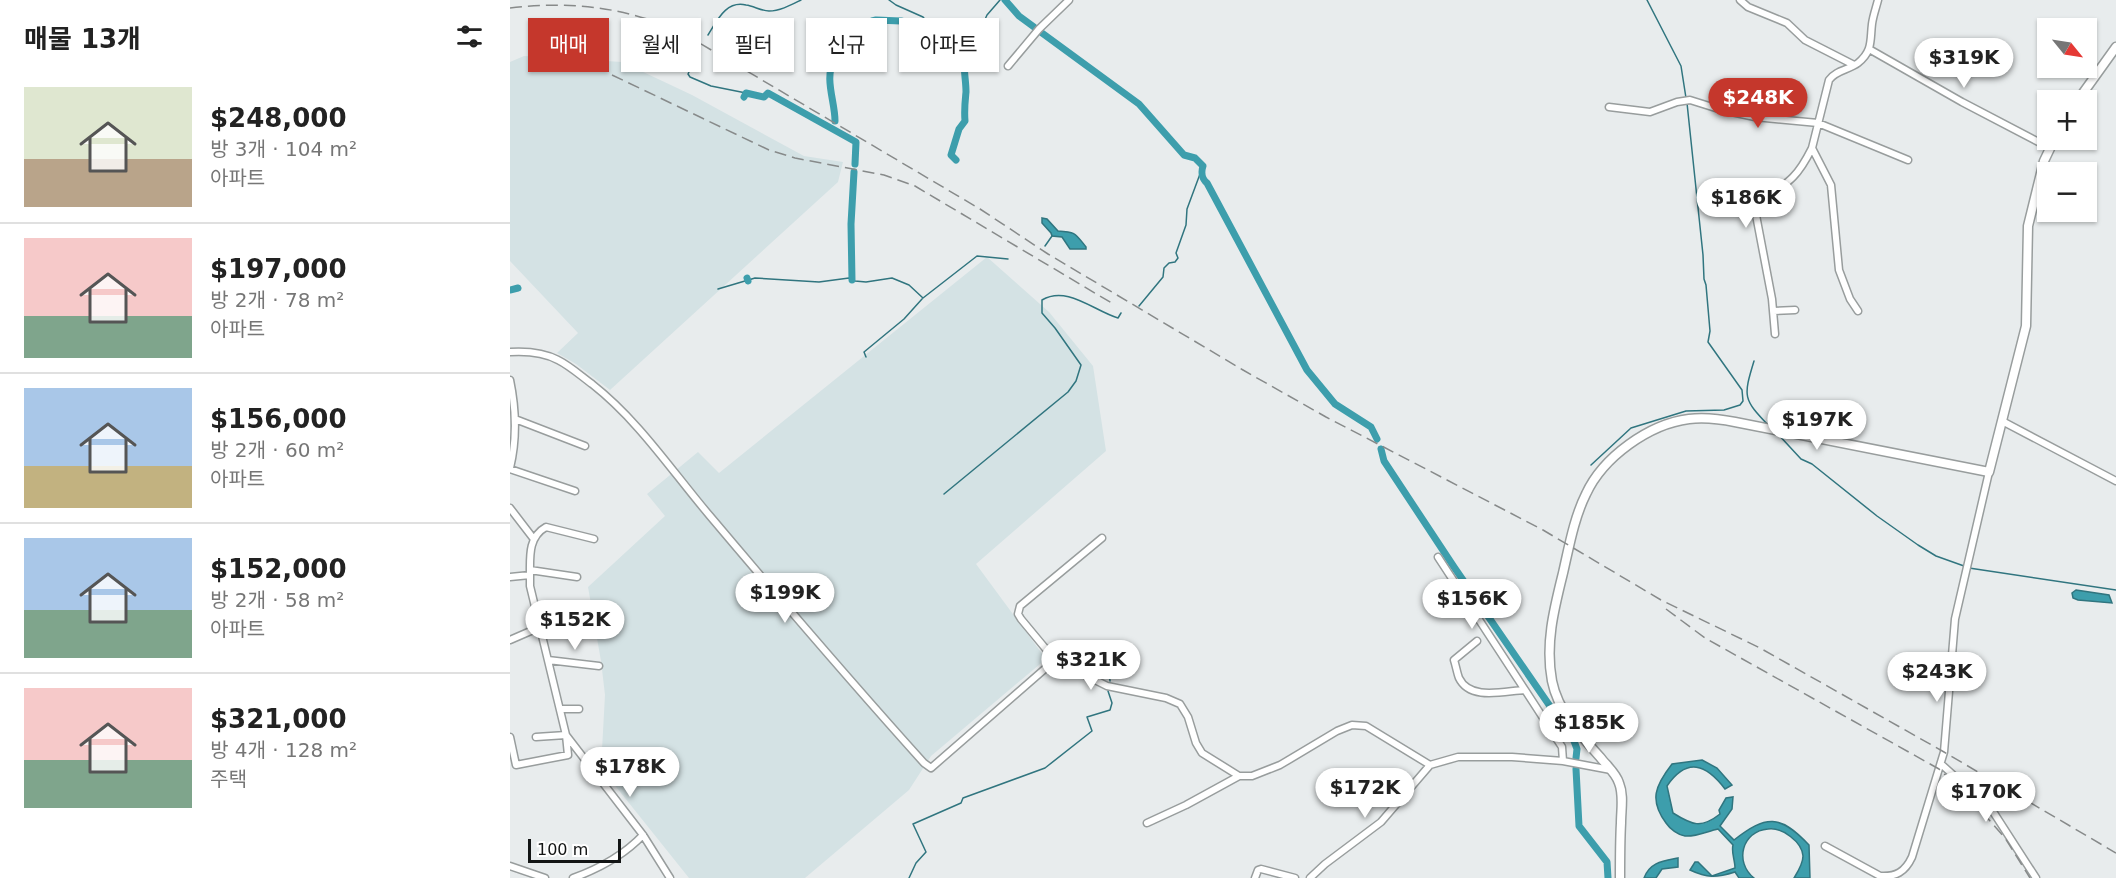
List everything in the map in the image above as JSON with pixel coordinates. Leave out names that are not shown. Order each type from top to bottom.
[{"type":"main road","points":[[2085,90],[2116,47]]},
{"type":"main road","points":[[1620,878],[1623,798],[1619,782],[1573,726],[1564,711],[1552,682],[1549,644],[1556,600],[1580,508],[1596,477],[1615,456],[1636,441],[1657,429],[1688,419],[1718,419],[1989,472],[2026,326],[2028,226],[2044,161],[2049,150]]},
{"type":"street","points":[[1008,66],[1039,29],[1069,0]]},
{"type":"street","points":[[1740,0],[1748,7],[1787,23],[1805,40],[1854,65]]},
{"type":"street","points":[[1775,334],[1756,215],[1768,199],[1794,176],[1812,148],[1829,80],[1837,73],[1854,65],[1869,49],[1873,38],[1872,22],[1878,0]]},
{"type":"street","points":[[1869,49],[2037,141]]},
{"type":"street","points":[[1609,107],[1650,112],[1690,100],[1755,117],[1818,123],[1908,160]]},
{"type":"street","points":[[1812,148],[1831,184],[1839,270],[1850,299],[1858,311]]},
{"type":"street","points":[[1773,311],[1795,310]]},
{"type":"street","points":[[510,352],[527,351],[559,360],[621,409],[654,445],[694,498],[828,655],[924,763],[931,768],[1055,660]]},
{"type":"street","points":[[510,380],[515,419],[514,450],[510,468],[575,491]]},
{"type":"street","points":[[515,419],[585,446]]},
{"type":"street","points":[[2002,421],[2116,481]]},
{"type":"street","points":[[1825,846],[1880,876],[1888,877],[1900,873],[1907,868],[1912,857],[1946,743],[1955,619],[1989,472]]},
{"type":"street","points":[[510,508],[533,538],[530,586],[566,735],[568,755],[513,766],[510,737]]},
{"type":"street","points":[[533,538],[546,527],[594,539]]},
{"type":"street","points":[[1102,538],[1018,610],[1021,619],[1055,660],[1107,686],[1175,700],[1188,717],[1196,743],[1202,753],[1219,766],[1239,776],[1252,776],[1280,765],[1337,731],[1352,725],[1366,726],[1430,765]]},
{"type":"street","points":[[1438,556],[1562,747],[1563,761]]},
{"type":"street","points":[[510,577],[530,573],[577,577]]},
{"type":"street","points":[[537,616],[575,618]]},
{"type":"street","points":[[510,640],[540,627]]},
{"type":"street","points":[[1477,641],[1454,660],[1459,678],[1467,689],[1474,692],[1525,690]]},
{"type":"street","points":[[548,660],[599,666]]},
{"type":"street","points":[[560,709],[579,709]]},
{"type":"street","points":[[536,737],[566,735]]},
{"type":"street","points":[[566,735],[643,835],[670,878]]},
{"type":"street","points":[[1310,878],[1381,822],[1430,765],[1458,757],[1512,757],[1563,761],[1611,770]]},
{"type":"street","points":[[1941,764],[1992,810],[2036,878]]},
{"type":"street","points":[[1147,823],[1239,776]]},
{"type":"street","points":[[573,878],[616,856],[643,835]]},
{"type":"street","points":[[510,866],[544,878]]},
{"type":"street","points":[[1255,878],[1258,870],[1262,869],[1295,878]]},
{"type":"shaded area","points":[[528,56],[528,72],[609,72],[609,61],[621,62],[621,72],[643,72],[692,95],[804,156],[843,162],[838,182],[610,390],[576,364],[557,353],[578,333],[510,261],[510,62]]},
{"type":"shaded area","points":[[987,257],[1049,312],[1093,366],[1106,451],[976,564],[1046,659],[931,756],[909,790],[805,878],[689,878],[601,768],[605,695],[588,587],[665,516],[647,494],[698,452],[719,473]]},
{"type":"water","points":[[1042,218],[1047,219],[1058,231],[1075,234],[1086,249],[1070,249],[1062,237],[1052,236],[1042,223]]},
{"type":"water","points":[[2076,590],[2109,595],[2112,603],[2078,600],[2073,598],[2072,593]]},
{"type":"water","points":[[1702,760],[1717,768],[1732,785],[1725,789],[1711,774],[1696,767],[1682,771],[1674,777],[1667,786],[1673,813],[1691,823],[1707,822],[1720,814],[1719,810],[1726,798],[1733,797],[1732,809],[1720,826],[1734,840],[1764,822],[1781,823],[1790,828],[1809,845],[1810,878],[1794,878],[1802,862],[1802,851],[1790,836],[1773,829],[1759,831],[1752,835],[1744,848],[1744,864],[1754,878],[1739,878],[1735,872],[1712,876],[1735,868],[1733,845],[1718,829],[1693,836],[1685,836],[1674,831],[1657,807],[1656,793],[1672,764]]},
{"type":"water","points":[[1678,858],[1678,867],[1662,869],[1656,878],[1644,878],[1653,865]]},
{"type":"water","points":[[1695,862],[1698,862],[1712,876],[1690,870]]},
{"type":"waterway","points":[[708,35],[723,13],[733,6],[739,4],[773,11],[801,0]]},
{"type":"waterway","points":[[889,0],[923,17],[938,35],[952,41],[959,48],[968,49],[976,39],[987,15],[1000,0]]},
{"type":"waterway","points":[[1005,0],[1019,16],[1034,27]]},
{"type":"waterway","points":[[1647,0],[1681,66],[1686,98]]},
{"type":"waterway","points":[[835,121],[830,75],[834,60],[846,46],[845,40],[873,28],[872,21],[899,21]]},
{"type":"waterway","points":[[1042,33],[1139,104],[1184,155],[1195,158],[1203,166],[1204,180],[1307,370],[1335,404],[1371,427],[1377,439]]},
{"type":"waterway","points":[[689,72],[690,77],[711,86],[746,93]]},
{"type":"waterway","points":[[956,160],[951,155],[959,129],[965,121],[965,72]]},
{"type":"waterway","points":[[744,97],[746,93],[764,97],[768,93],[856,142],[855,164]]},
{"type":"waterway","points":[[1591,465],[1631,428],[1686,411],[1724,410],[1740,405],[1743,401],[1742,390],[1708,342],[1710,331],[1706,285],[1687,103]]},
{"type":"waterway","points":[[852,280],[851,224],[854,172]]},
{"type":"waterway","points":[[1139,306],[1163,277],[1164,268],[1178,258],[1176,253],[1186,225],[1187,209],[1200,174]]},
{"type":"waterway","points":[[1045,246],[1052,236]]},
{"type":"waterway","points":[[718,289],[755,278],[819,282],[849,278],[866,282],[892,278],[909,285],[923,298],[977,256],[1008,259]]},
{"type":"waterway","points":[[510,290],[518,288]]},
{"type":"waterway","points":[[944,494],[1068,392],[1076,381],[1081,365],[1042,313],[1042,300],[1051,296],[1071,297],[1118,318],[1121,313]]},
{"type":"waterway","points":[[866,357],[864,352],[904,319],[922,299]]},
{"type":"waterway","points":[[1754,361],[1748,383],[1748,397],[1754,410],[1769,426]]},
{"type":"waterway","points":[[1777,433],[1801,459],[1812,464],[1877,516],[1936,556],[1964,566]]},
{"type":"waterway","points":[[1381,449],[1384,461],[1454,567],[1574,741],[1577,749],[1576,758]]},
{"type":"waterway","points":[[1969,568],[2116,590]]},
{"type":"waterway","points":[[1109,671],[1110,681]]},
{"type":"waterway","points":[[909,878],[916,863],[926,852],[913,824],[961,803],[963,798],[1045,768],[1092,731],[1087,717],[1110,710],[1112,703],[1108,691]]},
{"type":"waterway","points":[[1576,769],[1579,826],[1607,862],[1608,878]]},
{"type":"railway","points":[[510,8],[546,5],[600,8],[653,21],[691,38],[980,209],[1048,254],[1243,370],[1326,417],[1543,530],[1661,600],[1760,648],[2116,853]]},
{"type":"railway","points":[[612,75],[769,150],[795,158],[884,175],[915,186],[1115,305]]},
{"type":"railway","points":[[1666,609],[1705,638],[1939,769],[1977,806],[2005,838],[2030,878]]}]
